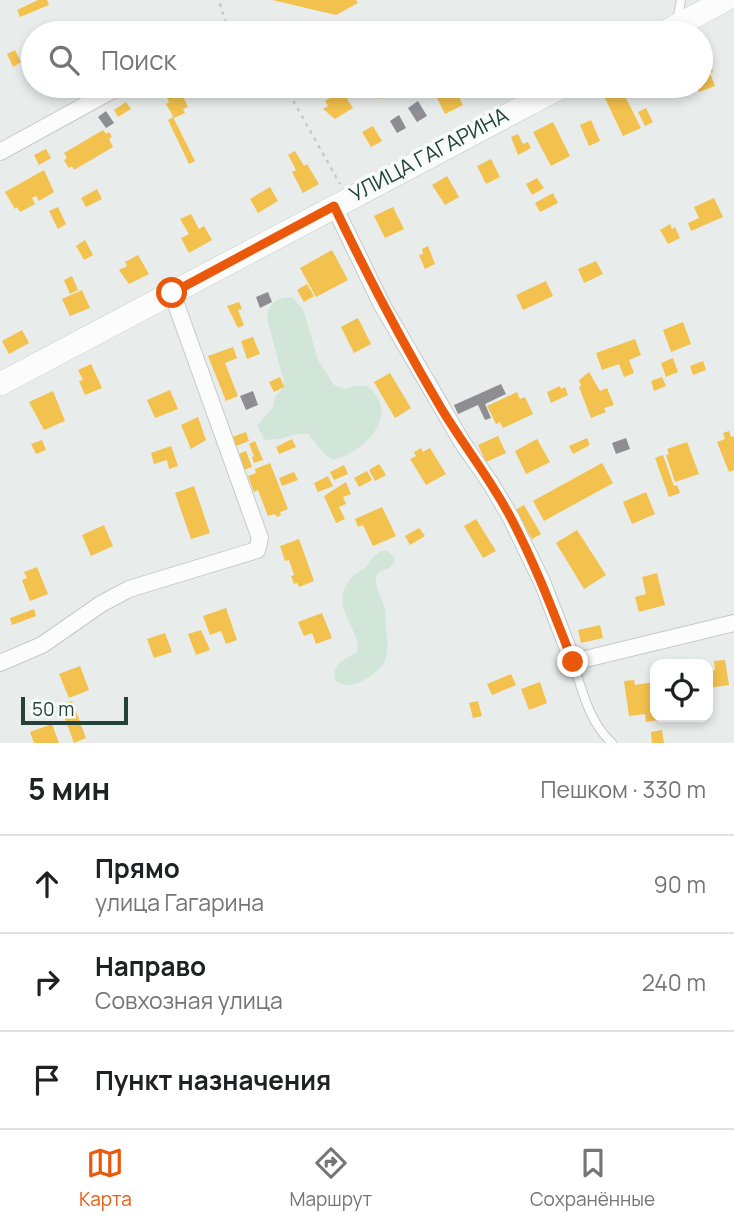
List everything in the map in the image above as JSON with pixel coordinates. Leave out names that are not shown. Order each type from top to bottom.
[{"type":"main road","points":[[686,21],[725,0]]},
{"type":"main road","name":"УЛИЦА ГАГАРИНА","points":[[0,384],[540,98]]},
{"type":"street","points":[[0,152],[98,98]]},
{"type":"street","points":[[341,202],[388,316],[462,442],[511,518],[543,584],[573,662],[734,623]]},
{"type":"street","points":[[0,663],[42,645],[101,604],[129,589],[257,550],[260,538],[172,293]]},
{"type":"lane","points":[[673,21],[681,0]]},
{"type":"lane","points":[[573,662],[592,715],[602,734],[612,743]]},
{"type":"path","points":[[219,0],[225,21]]},
{"type":"path","points":[[291,98],[341,202]]},
{"type":"green space","points":[[292,297],[303,309],[318,360],[334,385],[344,389],[367,386],[377,397],[381,408],[380,420],[367,441],[345,456],[333,460],[326,456],[308,434],[270,440],[264,439],[257,426],[273,407],[275,396],[281,391],[284,382],[267,319],[269,309],[274,302]]},
{"type":"green space","points":[[381,551],[388,551],[395,558],[391,567],[377,574],[376,579],[384,606],[387,653],[382,666],[369,677],[344,685],[335,680],[334,671],[340,662],[357,652],[355,634],[343,607],[345,588],[352,577]]},
{"type":"building: Жильё","points":[[38,0],[47,0],[49,5],[20,17],[17,10]]},
{"type":"building: Жильё","points":[[272,0],[356,0],[358,3],[336,15]]},
{"type":"building: Жильё","points":[[15,50],[21,62],[13,67],[7,54]]},
{"type":"building: Жильё","points":[[167,98],[184,98],[188,107],[183,109],[185,113],[174,118],[166,104],[169,102]]},
{"type":"building: Жильё","points":[[330,98],[347,98],[353,108],[335,119],[323,109],[328,106],[325,101]]},
{"type":"building: Жильё","points":[[437,98],[459,98],[463,105],[445,114]]},
{"type":"building: Жильё","points":[[605,98],[626,98],[641,128],[623,136]]},
{"type":"building: Жильё","points":[[126,102],[131,109],[118,117],[114,110]]},
{"type":"building: Жильё","points":[[646,108],[653,122],[645,126],[638,112]]},
{"type":"building: Жильё","points":[[173,117],[195,161],[189,164],[168,120]]},
{"type":"building: Жильё","points":[[591,120],[600,141],[589,146],[580,125]]},
{"type":"building: Жильё","points":[[553,122],[570,156],[551,166],[533,132]]},
{"type":"building: Жильё","points":[[373,126],[382,141],[371,147],[362,132]]},
{"type":"building: Жильё","points":[[103,130],[106,134],[109,132],[112,137],[109,139],[113,147],[74,170],[72,166],[69,168],[64,160],[67,158],[64,153]]},
{"type":"building: Жильё","points":[[518,134],[523,144],[528,142],[531,148],[518,155],[511,137]]},
{"type":"building: Жильё","points":[[46,149],[51,158],[39,165],[34,155]]},
{"type":"building: Жильё","points":[[295,151],[319,184],[303,193],[292,172],[296,170],[288,155]]},
{"type":"building: Жильё","points":[[491,159],[500,177],[486,184],[477,166]]},
{"type":"building: Жильё","points":[[44,170],[54,192],[39,201],[36,196],[32,198],[35,204],[20,212],[17,207],[15,209],[5,192]]},
{"type":"building: Жильё","points":[[447,176],[459,197],[445,205],[432,185]]},
{"type":"building: Жильё","points":[[537,178],[544,188],[532,195],[526,184]]},
{"type":"building: Жильё","points":[[270,187],[278,201],[258,213],[250,199]]},
{"type":"building: Жильё","points":[[97,189],[102,199],[86,207],[81,198]]},
{"type":"building: Жильё","points":[[553,193],[558,203],[540,212],[535,203]]},
{"type":"building: Жильё","points":[[714,198],[723,217],[691,231],[688,223],[699,218],[694,207]]},
{"type":"building: Жильё","points":[[58,207],[66,224],[58,229],[49,211]]},
{"type":"building: Жильё","points":[[393,207],[404,229],[385,238],[374,216]]},
{"type":"building: Жильё","points":[[191,214],[199,229],[204,226],[212,240],[189,253],[181,238],[189,234],[180,219]]},
{"type":"building: Жильё","points":[[670,224],[672,229],[675,227],[680,238],[668,244],[660,230]]},
{"type":"building: Жильё","points":[[85,240],[93,255],[84,260],[76,246]]},
{"type":"building: Жильё","points":[[428,246],[435,264],[425,269],[419,255],[423,254],[422,249]]},
{"type":"building: Жильё","points":[[332,250],[348,280],[316,297],[300,268]]},
{"type":"building: Жильё","points":[[138,255],[149,274],[129,284],[119,270],[127,266],[125,262]]},
{"type":"building: Жильё","points":[[596,261],[603,274],[584,283],[578,269]]},
{"type":"building: Жильё","points":[[72,276],[78,290],[70,294],[64,280]]},
{"type":"building: Жильё","points":[[546,281],[553,296],[523,310],[516,295]]},
{"type":"building: Жильё","points":[[307,284],[314,296],[304,302],[297,290]]},
{"type":"building: Жильё","points":[[82,290],[90,308],[70,316],[62,299]]},
{"type":"building: Жильё","points":[[239,302],[242,309],[238,310],[244,325],[238,328],[227,306]]},
{"type":"building: Жильё","points":[[358,318],[371,344],[354,353],[341,327]]},
{"type":"building: Жильё","points":[[683,322],[691,344],[671,352],[663,330]]},
{"type":"building: Жильё","points":[[22,330],[29,343],[9,354],[2,341]]},
{"type":"building: Жильё","points":[[253,337],[260,354],[247,359],[241,341]]},
{"type":"building: Жильё","points":[[635,339],[641,355],[629,360],[634,373],[624,377],[619,364],[602,370],[596,353]]},
{"type":"building: Жильё","points":[[233,347],[237,358],[225,363],[238,396],[226,401],[208,356]]},
{"type":"building: Жильё","points":[[673,358],[678,372],[666,377],[661,363]]},
{"type":"building: Жильё","points":[[703,361],[706,370],[693,375],[690,366]]},
{"type":"building: Жильё","points":[[91,364],[102,388],[85,395],[79,381],[83,380],[78,370]]},
{"type":"building: Жильё","points":[[589,372],[600,391],[607,388],[614,405],[604,408],[606,412],[591,418],[579,387],[579,380]]},
{"type":"building: Жильё","points":[[390,373],[411,408],[395,418],[374,382]]},
{"type":"building: Жильё","points":[[280,377],[284,387],[274,392],[269,382]]},
{"type":"building: Жильё","points":[[662,377],[666,386],[654,391],[651,381]]},
{"type":"building: Жильё","points":[[560,386],[561,389],[565,387],[568,395],[551,403],[547,392]]},
{"type":"building: Жильё","points":[[170,390],[178,409],[155,418],[147,400]]},
{"type":"building: Жильё","points":[[53,391],[65,421],[44,430],[29,402]]},
{"type":"building: Жильё","points":[[517,392],[520,399],[525,397],[533,414],[503,428],[500,422],[496,424],[487,406]]},
{"type":"building: Жильё","points":[[198,417],[206,440],[191,449],[181,425]]},
{"type":"building: Жильё","points":[[729,431],[731,437],[734,436],[734,470],[729,472],[717,442],[725,439],[723,433]]},
{"type":"building: Жильё","points":[[246,432],[249,441],[236,446],[232,437]]},
{"type":"building: Жильё","points":[[498,436],[506,453],[486,462],[478,445]]},
{"type":"building: Жильё","points":[[587,438],[590,445],[573,454],[569,446]]},
{"type":"building: Жильё","points":[[292,439],[296,447],[279,454],[276,447]]},
{"type":"building: Жильё","points":[[537,439],[550,462],[526,474],[515,451]]},
{"type":"building: Жильё","points":[[42,440],[46,450],[36,454],[31,444]]},
{"type":"building: Жильё","points":[[255,441],[263,460],[254,463],[249,444]]},
{"type":"building: Жильё","points":[[687,442],[699,474],[675,482],[666,455],[669,454],[667,449]]},
{"type":"building: Жильё","points":[[171,446],[178,466],[169,469],[167,460],[154,464],[151,453]]},
{"type":"building: Жильё","points":[[421,448],[423,452],[430,448],[446,474],[426,485],[410,459],[416,456],[414,452]]},
{"type":"building: Жильё","points":[[246,451],[252,467],[241,471],[236,455]]},
{"type":"building: Жильё","points":[[663,455],[674,486],[677,485],[680,493],[669,497],[655,458]]},
{"type":"building: Жильё","points":[[270,463],[288,509],[280,512],[281,515],[277,517],[275,514],[268,516],[258,490],[254,492],[248,476],[256,473],[255,469]]},
{"type":"building: Жильё","points":[[602,463],[613,483],[544,521],[533,501]]},
{"type":"building: Жильё","points":[[379,464],[386,475],[375,481],[369,470]]},
{"type":"building: Жильё","points":[[344,465],[348,474],[334,480],[330,472]]},
{"type":"building: Жильё","points":[[367,471],[372,480],[359,487],[354,478]]},
{"type":"building: Жильё","points":[[294,472],[298,480],[282,486],[279,478]]},
{"type":"building: Жильё","points":[[328,476],[333,486],[318,492],[314,483]]},
{"type":"building: Жильё","points":[[346,482],[351,494],[343,497],[346,504],[339,507],[345,519],[336,523],[324,496]]},
{"type":"building: Жильё","points":[[194,486],[210,533],[191,539],[175,493]]},
{"type":"building: Жильё","points":[[646,492],[655,514],[632,524],[623,502]]},
{"type":"building: Жильё","points":[[524,505],[541,534],[532,539],[515,510]]},
{"type":"building: Жильё","points":[[382,507],[396,536],[373,546],[363,525],[358,527],[355,519]]},
{"type":"building: Жильё","points":[[476,519],[496,551],[483,558],[464,526]]},
{"type":"building: Жильё","points":[[104,525],[113,546],[91,556],[82,535]]},
{"type":"building: Жильё","points":[[419,528],[425,536],[410,545],[405,536]]},
{"type":"building: Жильё","points":[[577,530],[606,575],[584,589],[556,543]]},
{"type":"building: Жильё","points":[[299,539],[314,581],[299,587],[297,583],[294,584],[289,560],[285,561],[280,546]]},
{"type":"building: Жильё","points":[[37,567],[48,594],[30,601],[22,580],[27,578],[24,572]]},
{"type":"building: Жильё","points":[[657,573],[665,605],[639,612],[635,597],[646,594],[642,577]]},
{"type":"building: Жильё","points":[[226,608],[237,640],[226,644],[221,631],[210,635],[203,616]]},
{"type":"building: Жильё","points":[[34,609],[36,616],[12,625],[10,618]]},
{"type":"building: Жильё","points":[[322,613],[332,638],[316,644],[312,633],[304,636],[298,622]]},
{"type":"building: Жильё","points":[[600,625],[603,638],[581,643],[578,630]]},
{"type":"building: Жильё","points":[[201,630],[210,650],[196,655],[188,634]]},
{"type":"building: Жильё","points":[[165,633],[172,652],[154,658],[147,639]]},
{"type":"building: Жильё","points":[[725,660],[729,685],[713,687],[714,661]]},
{"type":"building: Жильё","points":[[80,666],[89,690],[69,698],[59,674]]},
{"type":"building: Жильё","points":[[511,674],[516,685],[492,695],[487,684]]},
{"type":"building: Жильё","points":[[634,680],[635,685],[650,683],[650,721],[646,722],[645,714],[629,716],[624,681]]},
{"type":"building: Жильё","points":[[540,682],[547,703],[529,710],[521,689]]},
{"type":"building: Жильё","points":[[72,701],[86,738],[74,743],[60,705]]},
{"type":"building: Жильё","points":[[478,701],[482,716],[473,718],[469,703]]},
{"type":"building: Жильё","points":[[52,724],[59,743],[34,743],[30,732]]},
{"type":"building: Жильё","points":[[662,730],[664,743],[652,743],[651,732]]},
{"type":"building: Промзона","points":[[418,101],[427,116],[417,122],[408,108]]},
{"type":"building: Промзона","points":[[106,111],[114,123],[106,128],[98,117]]},
{"type":"building: Промзона","points":[[399,115],[406,128],[397,133],[390,121]]},
{"type":"building: Промзона","points":[[268,292],[272,302],[260,308],[256,297]]},
{"type":"building: Промзона","points":[[501,384],[506,394],[485,404],[491,418],[485,420],[478,405],[458,414],[454,405]]},
{"type":"building: Промзона","points":[[253,391],[258,405],[246,410],[240,396]]},
{"type":"building: Промзона","points":[[626,438],[630,449],[616,454],[612,443]]},
{"type":"route","points":[[172,293],[334,206],[382,306],[412,359],[511,518],[543,584],[573,662]]}]
